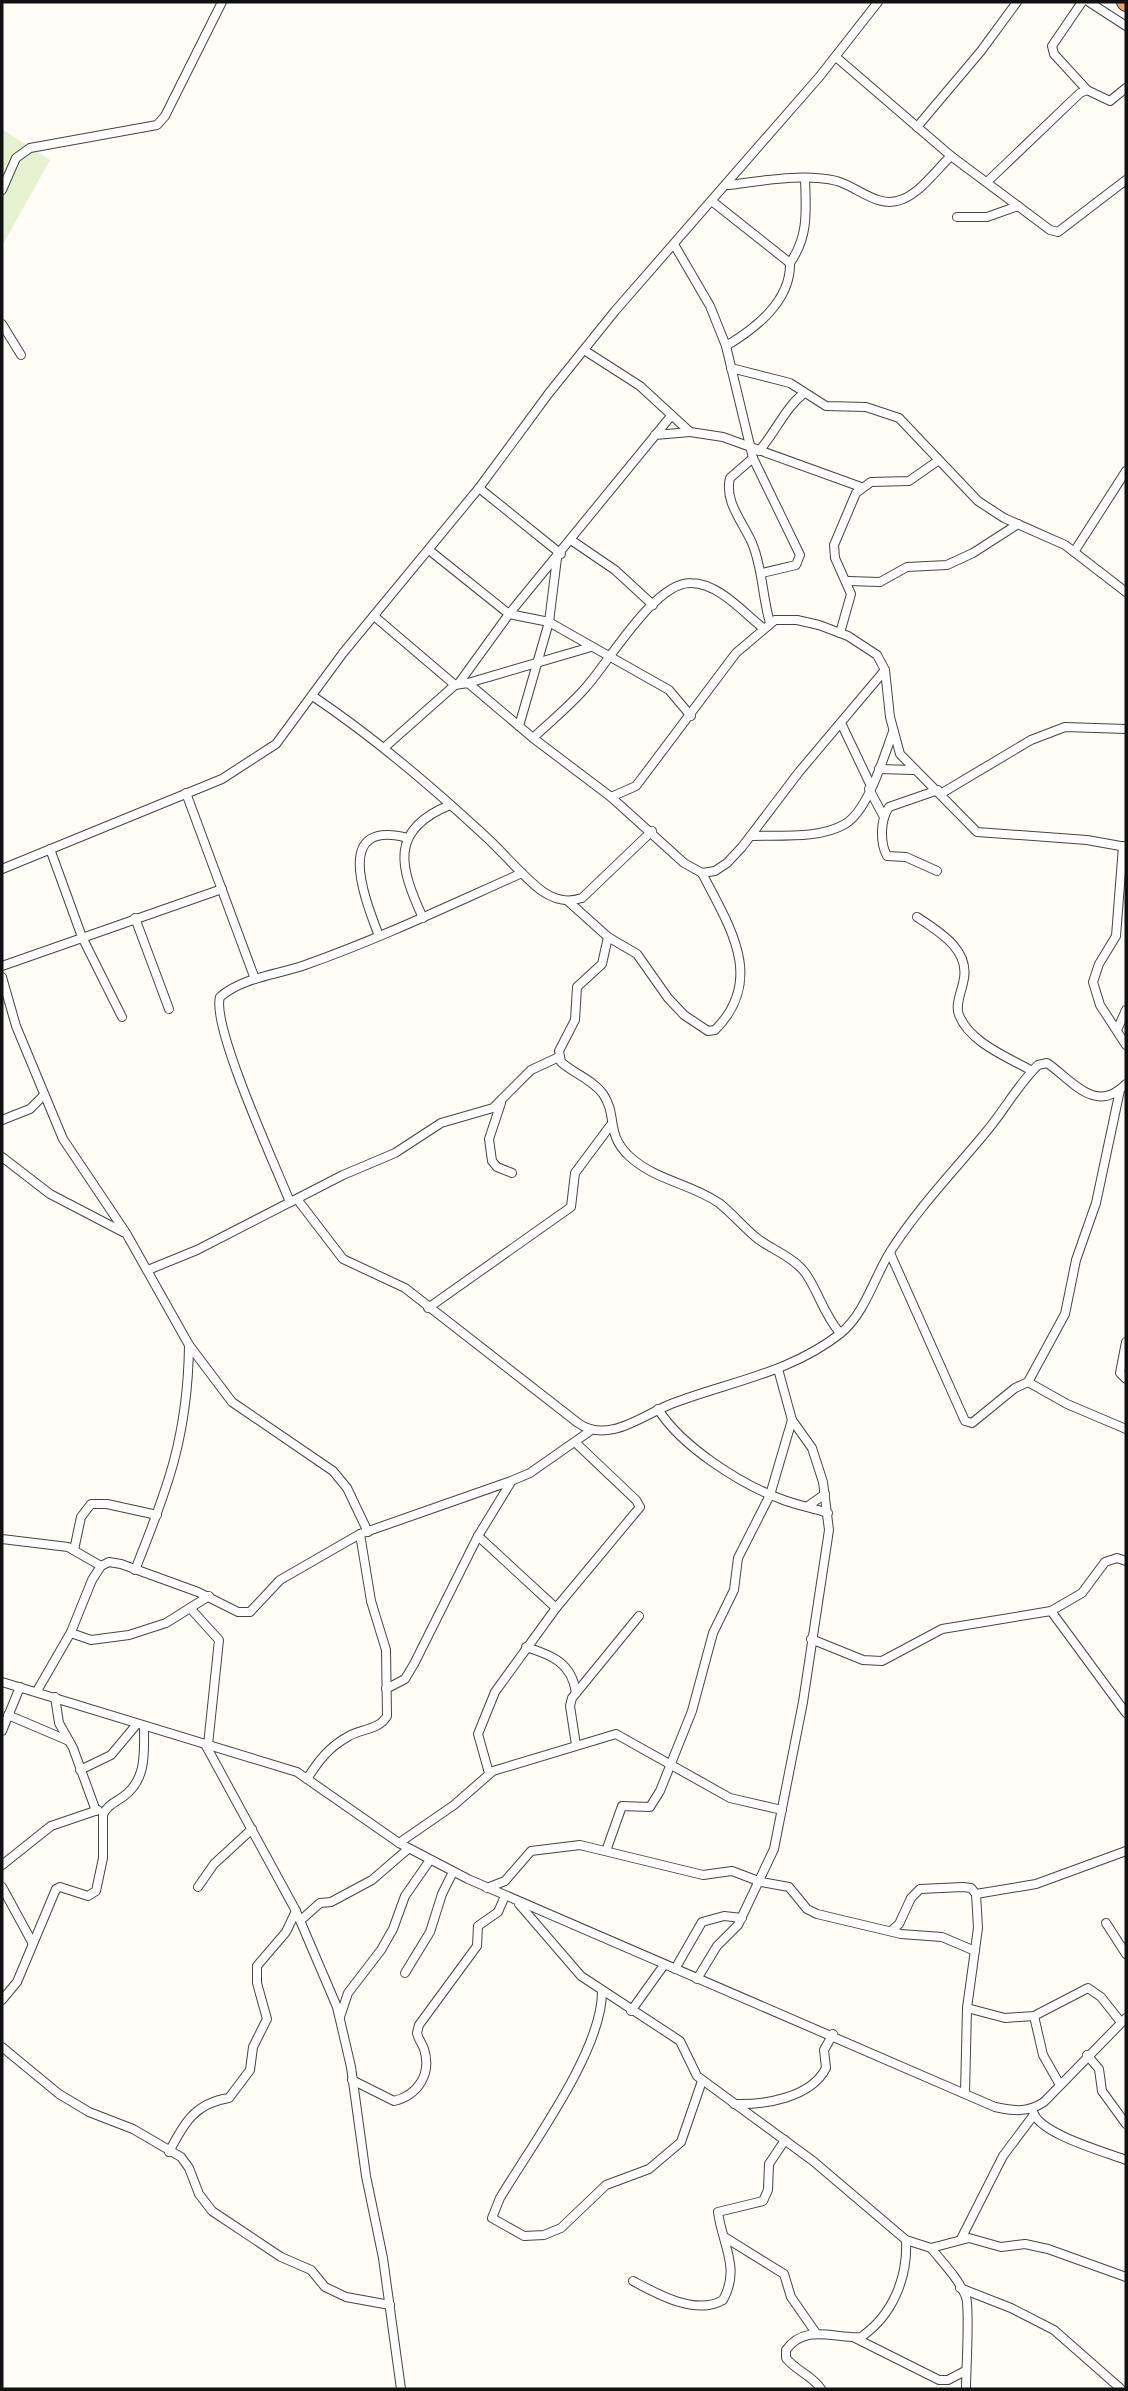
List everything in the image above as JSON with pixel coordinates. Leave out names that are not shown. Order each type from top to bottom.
[{"type":"street","points":[[2,190],[16,158],[30,148],[157,125],[165,116],[222,2]]},
{"type":"street","points":[[2,869],[222,779],[260,757],[292,727],[343,653],[480,488],[584,350],[728,185],[836,57],[878,2]]},
{"type":"street","points":[[917,127],[981,51],[1017,2]]},
{"type":"street","points":[[1082,2],[1052,46],[1054,54],[1087,90],[1110,102],[1126,88]]},
{"type":"street","points":[[1089,2],[1126,26]]},
{"type":"street","points":[[836,57],[951,156],[1050,230],[1058,232],[1126,180]]},
{"type":"street","points":[[987,182],[1080,93],[1087,90]]},
{"type":"street","points":[[728,185],[805,178],[837,181],[873,199],[901,201],[951,156]]},
{"type":"street","points":[[726,346],[765,319],[785,285],[790,263],[804,242],[805,178]]},
{"type":"street","points":[[713,202],[790,263]]},
{"type":"street","points":[[957,216],[987,216],[1018,206]]},
{"type":"street","points":[[674,246],[710,306],[726,346],[754,452],[801,559],[796,565],[762,573]]},
{"type":"street","points":[[2,324],[21,355]]},
{"type":"street","points":[[584,350],[640,386],[690,432]]},
{"type":"street","points":[[731,368],[775,377],[826,406],[866,407],[899,418],[978,500],[1074,552],[1126,592]]},
{"type":"street","points":[[766,626],[762,573],[753,544],[728,496],[730,478],[774,433],[788,408],[804,393]]},
{"type":"street","points":[[385,747],[461,684],[509,614],[671,416]]},
{"type":"street","points":[[655,435],[690,432],[723,437],[754,452],[861,487],[878,481],[909,481],[939,460]]},
{"type":"street","points":[[1074,552],[1126,471]]},
{"type":"street","points":[[839,633],[851,599],[848,581],[835,558],[834,545],[836,534],[861,487]]},
{"type":"street","points":[[480,488],[559,556]]},
{"type":"street","points":[[848,581],[880,582],[906,567],[947,565],[973,553],[1018,524]]},
{"type":"street","points":[[571,540],[615,570],[653,605]]},
{"type":"street","points":[[429,550],[509,614],[549,622],[669,690],[691,716]]},
{"type":"street","points":[[519,726],[534,666],[549,622],[559,556]]},
{"type":"street","points":[[533,738],[587,687],[653,605],[678,585],[692,583],[722,595],[766,626]]},
{"type":"street","points":[[314,697],[385,747],[543,891],[569,902],[608,937],[637,954],[668,998],[684,1015],[708,1031],[715,1030],[736,997],[743,967],[726,919],[702,873],[684,863],[652,831],[611,797],[374,616]]},
{"type":"street","points":[[611,797],[636,786],[736,653],[766,626],[782,619],[797,620],[839,633],[877,655],[885,670],[893,732],[901,754],[914,770],[940,791],[981,834],[1087,839],[1125,847],[1116,936],[1099,964],[1093,982],[1095,994],[1126,1045]]},
{"type":"street","points":[[461,684],[534,666],[591,648]]},
{"type":"street","points":[[702,873],[715,871],[727,863],[752,836],[885,670]]},
{"type":"street","points":[[841,723],[884,817]]},
{"type":"street","points":[[937,871],[906,857],[886,855],[882,839],[884,817],[893,804],[940,791],[1013,749],[1065,727],[1126,729]]},
{"type":"street","points":[[752,836],[821,832],[844,825],[859,809],[879,769],[893,732]]},
{"type":"street","points":[[879,769],[914,770]]},
{"type":"street","points":[[186,793],[255,979]]},
{"type":"street","points":[[422,918],[404,874],[403,854],[408,838],[426,817],[450,805]]},
{"type":"street","points":[[569,902],[595,888],[652,831]]},
{"type":"street","points":[[379,936],[363,893],[360,857],[363,847],[377,834],[391,833],[408,838]]},
{"type":"street","points":[[50,849],[82,937],[122,1017]]},
{"type":"street","points":[[522,873],[379,936],[303,965],[255,979],[226,992],[218,1003],[244,1095],[294,1200],[343,1259],[393,1281],[590,1431]]},
{"type":"street","points":[[2,966],[222,889]]},
{"type":"street","points":[[917,917],[943,934],[959,951],[965,979],[958,1000],[959,1014],[968,1027],[980,1040],[1032,1071]]},
{"type":"street","points":[[135,918],[169,1010]]},
{"type":"street","points":[[512,1172],[498,1167],[489,1149],[500,1103],[525,1074],[559,1057],[575,1020],[577,987],[602,964],[608,937]]},
{"type":"street","points":[[2,977],[16,1026],[52,1116],[82,1170],[126,1233],[189,1345],[232,1402],[333,1471],[346,1488],[364,1533],[371,1601],[386,1650],[385,1720],[336,1744],[321,1757],[307,1779]]},
{"type":"street","points":[[1118,1030],[1126,1010]]},
{"type":"street","points":[[559,1057],[568,1068],[602,1093],[610,1109],[610,1126],[616,1141],[638,1164],[663,1179],[716,1202],[756,1238],[799,1267],[825,1314],[840,1333]]},
{"type":"street","points":[[37,1692],[71,1633],[92,1580],[101,1566],[109,1562],[135,1570],[209,1596],[238,1612],[250,1612],[280,1580],[364,1533],[511,1481],[576,1443],[590,1431],[612,1430],[658,1409],[778,1369],[840,1333],[862,1305],[890,1252],[948,1173],[986,1132],[1038,1065],[1047,1063],[1078,1090],[1105,1094],[1123,1087]]},
{"type":"street","points":[[890,1252],[965,1421],[972,1423],[1015,1388],[1028,1382],[1065,1314],[1076,1260],[1096,1203],[1123,1087]]},
{"type":"street","points":[[2,1120],[30,1109],[43,1096]]},
{"type":"street","points":[[148,1270],[197,1250],[294,1200],[395,1153],[442,1123],[500,1103]]},
{"type":"street","points":[[30,1109],[52,1116]]},
{"type":"street","points":[[429,1308],[571,1207],[575,1173],[610,1126]]},
{"type":"street","points":[[2,1157],[50,1194],[126,1233]]},
{"type":"street","points":[[1126,1342],[1120,1373],[1126,1379]]},
{"type":"street","points":[[135,1570],[157,1515],[181,1442],[188,1396],[189,1345]]},
{"type":"street","points":[[697,1979],[710,1955],[735,1930],[761,1882],[774,1849],[830,1530],[825,1494],[812,1448],[792,1420],[778,1369]]},
{"type":"street","points":[[1028,1382],[1066,1404],[1126,1429]]},
{"type":"street","points":[[658,1409],[682,1438],[770,1494],[828,1513]]},
{"type":"street","points":[[606,1851],[622,1806],[650,1807],[660,1791],[700,1688],[713,1633],[732,1597],[738,1558],[770,1494],[792,1420]]},
{"type":"street","points":[[489,1773],[477,1741],[479,1726],[495,1692],[556,1608],[640,1507],[636,1500],[576,1443]]},
{"type":"street","points":[[386,1689],[405,1679],[478,1536],[511,1481]]},
{"type":"street","points":[[808,1506],[825,1494]]},
{"type":"street","points":[[74,1550],[81,1517],[91,1504],[107,1504],[157,1515]]},
{"type":"street","points":[[478,1536],[556,1608]]},
{"type":"street","points":[[2,1539],[47,1543],[74,1550],[101,1566]]},
{"type":"street","points":[[811,1639],[863,1660],[881,1661],[942,1629],[1051,1611],[1082,1593],[1105,1562],[1117,1558],[1126,1561]]},
{"type":"street","points":[[71,1633],[91,1640],[156,1628],[209,1596]]},
{"type":"street","points":[[190,1608],[219,1640],[206,1744],[301,1920],[340,2018],[390,2305],[401,2389]]},
{"type":"street","points":[[1051,1611],[1126,1713]]},
{"type":"street","points":[[576,1745],[570,1706],[576,1693],[639,1616]]},
{"type":"street","points":[[526,1647],[562,1662],[574,1680],[576,1693]]},
{"type":"street","points":[[2,1682],[140,1726],[268,1761],[307,1779],[408,1849],[486,1888],[833,2034],[995,2107],[1033,2113],[1041,2124],[1059,2134],[1126,2160]]},
{"type":"street","points":[[2,1731],[20,1687]]},
{"type":"street","points":[[55,1697],[58,1723],[69,1741],[96,1811]]},
{"type":"street","points":[[8,1715],[69,1741]]},
{"type":"street","points":[[80,1770],[111,1755],[140,1726]]},
{"type":"street","points":[[2,1866],[51,1826],[106,1809],[132,1789],[142,1772],[140,1726]]},
{"type":"street","points":[[400,1843],[454,1805],[489,1773],[620,1734],[730,1798],[782,1810]]},
{"type":"street","points":[[2,2000],[17,1982],[56,1889],[60,1887],[88,1896],[96,1891],[103,1858],[106,1809]]},
{"type":"street","points":[[198,1887],[214,1864],[252,1829]]},
{"type":"street","points":[[486,1888],[505,1881],[531,1852],[580,1844],[703,1875],[740,1872],[761,1882],[789,1887],[807,1909],[817,1914],[891,1931],[942,1937],[975,1951]]},
{"type":"street","points":[[301,1920],[320,1903],[331,1902],[372,1880],[408,1849]]},
{"type":"street","points":[[976,1894],[1036,1884],[1126,1851]]},
{"type":"street","points":[[340,2018],[348,1993],[381,1950],[393,1929],[405,1896],[430,1860]]},
{"type":"street","points":[[405,1973],[430,1932],[442,1894],[453,1872]]},
{"type":"street","points":[[2,1887],[32,1942]]},
{"type":"street","points":[[891,1931],[898,1924],[911,1898],[920,1889],[963,1887],[971,1888],[976,1894],[975,1951],[967,2008],[965,2093]]},
{"type":"street","points":[[352,2080],[394,2102],[418,2089],[423,2078],[425,2052],[416,2033],[419,2025],[477,1946],[478,1926],[498,1912],[505,1896]]},
{"type":"street","points":[[518,1902],[564,1958],[602,1992],[680,2041],[691,2069],[702,2081],[785,2140],[906,2240],[931,2248],[969,2238],[1001,2247],[1025,2244],[1048,2249],[1126,2277]]},
{"type":"street","points":[[169,2152],[185,2122],[194,2112],[212,2100],[229,2098],[250,2070],[253,2047],[267,2019],[257,1983],[257,1966],[286,1932],[296,1911]]},
{"type":"street","points":[[675,1969],[702,1922],[724,1916],[742,1918]]},
{"type":"street","points":[[1106,1923],[1126,1954]]},
{"type":"street","points":[[631,2011],[664,1965]]},
{"type":"street","points":[[961,2239],[1003,2156],[1033,2113],[1123,2019],[1088,1988],[1034,2016],[1005,2018],[967,2008]]},
{"type":"street","points":[[602,1992],[598,2019],[575,2073],[500,2198],[492,2218],[524,2236],[544,2235],[561,2228],[606,2185],[649,2169],[681,2142],[702,2081]]},
{"type":"street","points":[[1034,2016],[1043,2055],[1060,2085]]},
{"type":"street","points":[[734,2104],[767,2102],[812,2085],[826,2068],[824,2050],[833,2034]]},
{"type":"street","points":[[2,2048],[60,2094],[89,2112],[133,2129],[185,2160],[199,2194],[212,2211],[281,2257],[311,2270],[325,2287],[339,2295],[390,2305]]},
{"type":"street","points":[[1087,2055],[1099,2069],[1102,2091],[1126,2124]]},
{"type":"street","points":[[633,2281],[662,2296],[690,2304],[718,2303],[730,2287],[731,2262],[718,2212],[763,2201],[768,2190],[769,2164],[785,2140]]},
{"type":"street","points":[[726,2237],[784,2274],[791,2297],[816,2333]]},
{"type":"street","points":[[821,2389],[813,2379],[790,2364],[785,2353],[796,2339],[816,2333],[853,2338],[861,2337],[874,2327],[899,2295],[908,2259],[906,2240]]},
{"type":"street","points":[[931,2248],[960,2288],[968,2308],[965,2371],[967,2389]]},
{"type":"street","points":[[960,2288],[1012,2308],[1054,2330],[1109,2385],[1121,2389]]},
{"type":"street","points":[[853,2338],[939,2380],[948,2381],[965,2371]]},
{"type":"green space","points":[[2,129],[50,160],[2,246]]}]
